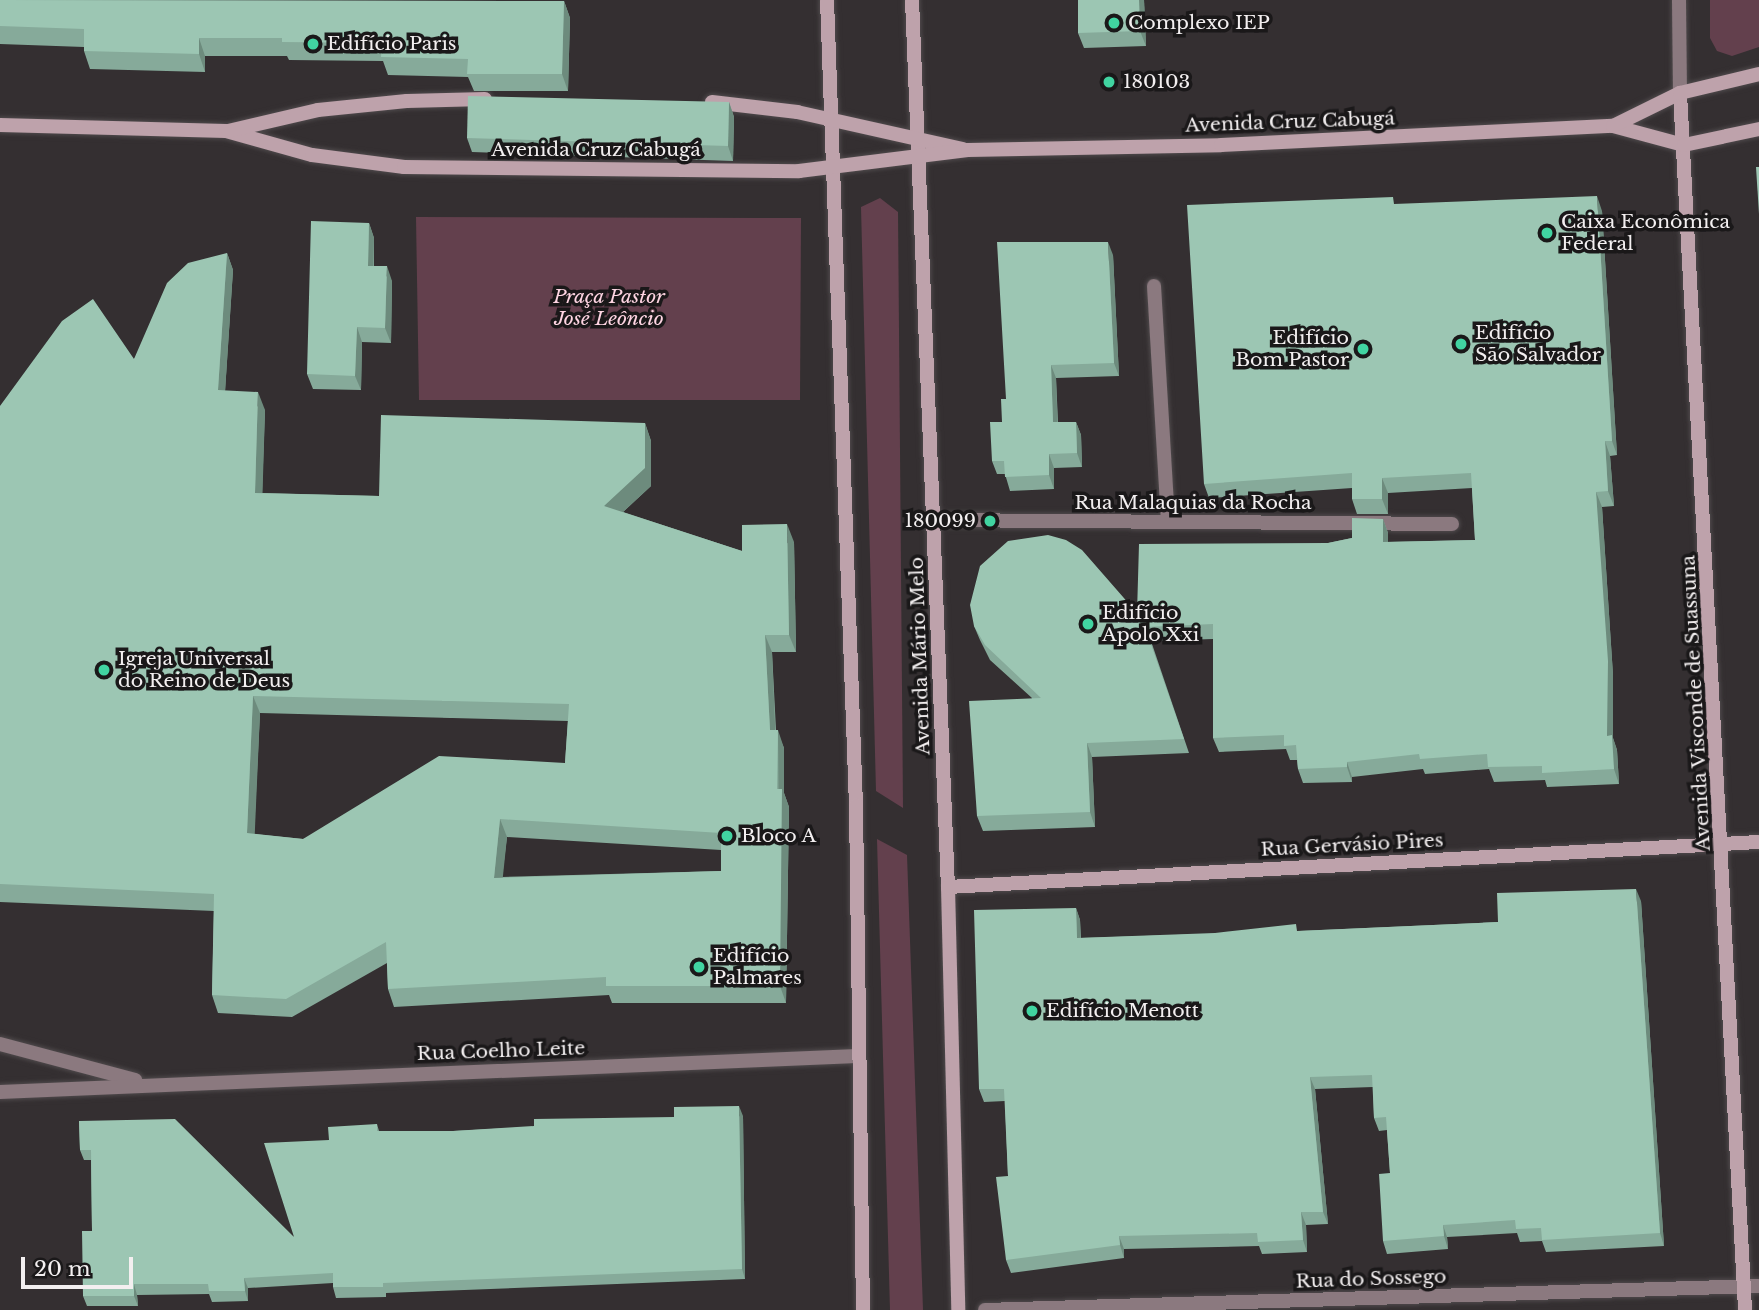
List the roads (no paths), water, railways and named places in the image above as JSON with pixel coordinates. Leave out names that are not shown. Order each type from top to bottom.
[{"type":"main road","points":[[827,0],[856,805],[857,1056],[863,1310]]},
{"type":"main road","name":"Avenida Mário Melo","points":[[912,0],[948,887],[958,1310]]},
{"type":"main road","name":"Avenida Cruz Cabugá","points":[[1613,126],[1681,93],[1759,74]]},
{"type":"main road","name":"Avenida Visconde de Suassuna","points":[[1681,93],[1752,1286],[1745,1310]]},
{"type":"main road","name":"Avenida Cruz Cabugá","points":[[226,131],[318,110],[407,101],[503,99]]},
{"type":"main road","name":"Avenida Cruz Cabugá","points":[[692,101],[832,119],[968,150]]},
{"type":"main road","name":"Avenida Cruz Cabugá","points":[[0,125],[226,131],[312,155],[404,167],[833,167],[968,150],[1221,145],[1613,126],[1684,145],[1759,129]]},
{"type":"main road","name":"Rua Gervásio Pires","points":[[948,887],[1759,842]]},
{"type":"street","points":[[1679,0],[1681,93]]},
{"type":"street","points":[[1154,286],[1168,522]]},
{"type":"street","name":"Rua Malaquias da Rocha","points":[[934,520],[1452,524]]},
{"type":"street","name":"Rua Coelho Leite","points":[[0,1044],[146,1083]]},
{"type":"street","name":"Rua Coelho Leite","points":[[0,1092],[146,1083],[857,1056]]},
{"type":"street","name":"Rua do Sossego","points":[[985,1310],[1752,1286]]},
{"type":"place","name":"Complexo IEP","points":[[1114,23]]},
{"type":"place","name":"Edifício Paris","points":[[313,44]]},
{"type":"place","name":"180103","points":[[1109,82]]},
{"type":"place","name":"Caixa Econômica Federal","points":[[1547,233]]},
{"type":"place","name":"Edifício São Salvador","points":[[1461,344]]},
{"type":"place","name":"Edifício Bom Pastor","points":[[1363,349]]},
{"type":"place","name":"180099","points":[[990,521]]},
{"type":"place","name":"Edifício Apolo Xxi","points":[[1088,624]]},
{"type":"place","name":"Igreja Universal do Reino de Deus","points":[[104,670]]},
{"type":"place","name":"Bloco A","points":[[727,836]]},
{"type":"place","name":"Edifício Palmares","points":[[699,967]]},
{"type":"place","name":"Edifício Menott","points":[[1032,1011]]},
{"type":"park label","name":"Praça Pastor José Leôncio","points":[[609,308]]}]
